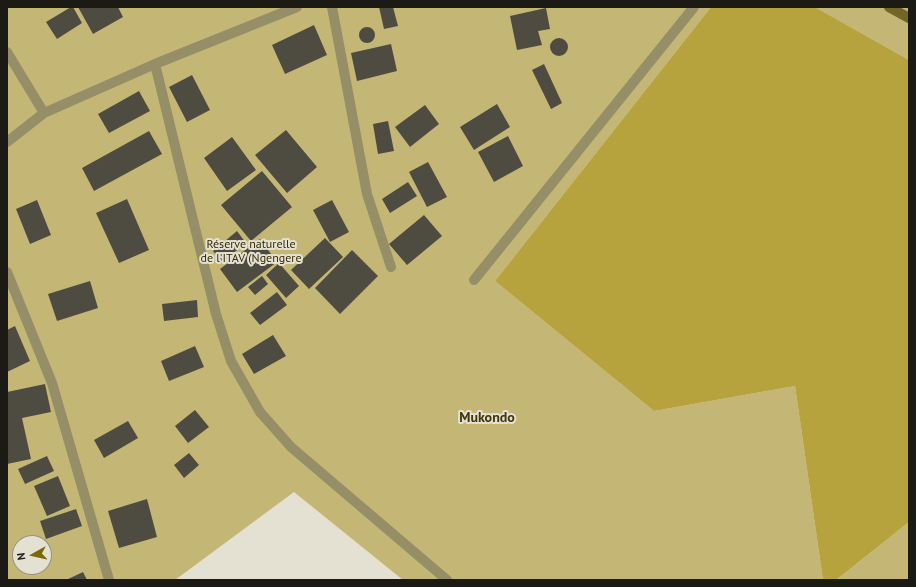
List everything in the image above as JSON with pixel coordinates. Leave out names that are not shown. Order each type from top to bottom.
[{"type":"street","points":[[7,142],[44,113],[155,64],[297,7]]},
{"type":"street","points":[[332,7],[367,194],[391,267]]},
{"type":"street","points":[[474,280],[694,7]]},
{"type":"street","points":[[889,7],[909,18]]},
{"type":"street","points":[[7,52],[44,113]]},
{"type":"street","points":[[155,64],[222,334],[231,361],[260,412],[291,447],[447,580]]},
{"type":"street","points":[[7,272],[52,382],[109,580]]},
{"type":"green space","name":"Réserve naturelle de l'ITAV (Ngengere","points":[[7,7],[711,7],[495,281],[654,411],[795,386],[823,580],[403,580],[294,492],[175,580],[7,580]]},
{"type":"green space","points":[[815,7],[909,7],[909,60]]},
{"type":"green space","points":[[909,522],[909,580],[836,580]]},
{"type":"shaded area","points":[[711,7],[815,7],[909,60],[909,522],[836,580],[823,580],[795,386],[654,411],[495,281]]},
{"type":"building","points":[[73,7],[82,23],[57,39],[46,22]]},
{"type":"building","points":[[78,7],[118,7],[123,17],[93,34]]},
{"type":"building","points":[[379,7],[393,7],[398,26],[384,29]]},
{"type":"building","points":[[546,8],[550,29],[538,31],[542,45],[517,50],[510,16]]},
{"type":"building","points":[[314,25],[327,55],[285,74],[272,45]]},
{"type":"building","points":[[364,27],[370,27],[375,32],[373,41],[370,43],[364,43],[359,38],[359,32]]},
{"type":"building","points":[[559,38],[565,41],[568,47],[565,53],[559,56],[553,53],[550,47],[553,41]]},
{"type":"building","points":[[391,44],[397,71],[357,81],[351,53]]},
{"type":"building","points":[[544,64],[562,103],[551,109],[532,70]]},
{"type":"building","points":[[192,75],[210,110],[187,122],[169,87]]},
{"type":"building","points":[[139,91],[150,111],[109,133],[98,114]]},
{"type":"building","points":[[497,104],[510,127],[474,150],[460,127]]},
{"type":"building","points":[[425,105],[439,124],[410,147],[395,127]]},
{"type":"building","points":[[388,121],[394,151],[378,154],[373,124]]},
{"type":"building","points":[[286,130],[317,167],[287,193],[255,155]]},
{"type":"building","points":[[149,131],[162,154],[94,191],[82,168]]},
{"type":"building","points":[[508,136],[523,166],[494,182],[478,152]]},
{"type":"building","points":[[232,137],[256,170],[227,191],[204,158]]},
{"type":"building","points":[[428,162],[447,197],[427,207],[409,172]]},
{"type":"building","points":[[262,171],[292,207],[251,241],[221,205]]},
{"type":"building","points":[[408,182],[417,196],[390,213],[382,199]]},
{"type":"building","points":[[127,199],[149,250],[119,263],[96,213]]},
{"type":"building","points":[[37,200],[51,235],[30,244],[16,209]]},
{"type":"building","points":[[332,200],[349,232],[330,242],[313,210]]},
{"type":"building","points":[[424,215],[442,236],[407,265],[389,244]]},
{"type":"building","points":[[237,231],[246,243],[222,262],[213,251]]},
{"type":"building","points":[[325,238],[343,257],[309,289],[291,270]]},
{"type":"building","points":[[260,239],[277,262],[237,292],[220,269]]},
{"type":"building","points":[[352,250],[378,276],[340,314],[315,288]]},
{"type":"building","points":[[279,263],[299,286],[286,298],[266,275]]},
{"type":"building","points":[[262,276],[268,284],[255,295],[248,287]]},
{"type":"building","points":[[90,281],[98,308],[57,321],[48,294]]},
{"type":"building","points":[[277,292],[287,305],[260,325],[250,313]]},
{"type":"building","points":[[197,300],[198,317],[164,321],[162,304]]},
{"type":"building","points":[[15,326],[30,361],[7,372],[7,330]]},
{"type":"building","points":[[273,335],[286,356],[254,374],[242,354]]},
{"type":"building","points":[[195,346],[204,367],[169,381],[161,361]]},
{"type":"building","points":[[45,384],[51,412],[22,418],[31,459],[7,464],[7,392]]},
{"type":"building","points":[[195,410],[209,427],[188,443],[175,426]]},
{"type":"building","points":[[128,421],[138,438],[104,458],[94,440]]},
{"type":"building","points":[[189,453],[199,465],[184,478],[174,465]]},
{"type":"building","points":[[47,456],[54,471],[25,484],[18,469]]},
{"type":"building","points":[[58,476],[70,506],[47,516],[34,486]]},
{"type":"building","points":[[147,499],[157,537],[119,548],[108,511]]},
{"type":"building","points":[[76,509],[82,526],[52,537],[52,535],[45,535],[40,521]]},
{"type":"building","points":[[83,572],[87,580],[66,580]]},
{"type":"district","name":"Mukondo","points":[[487,418]]}]
